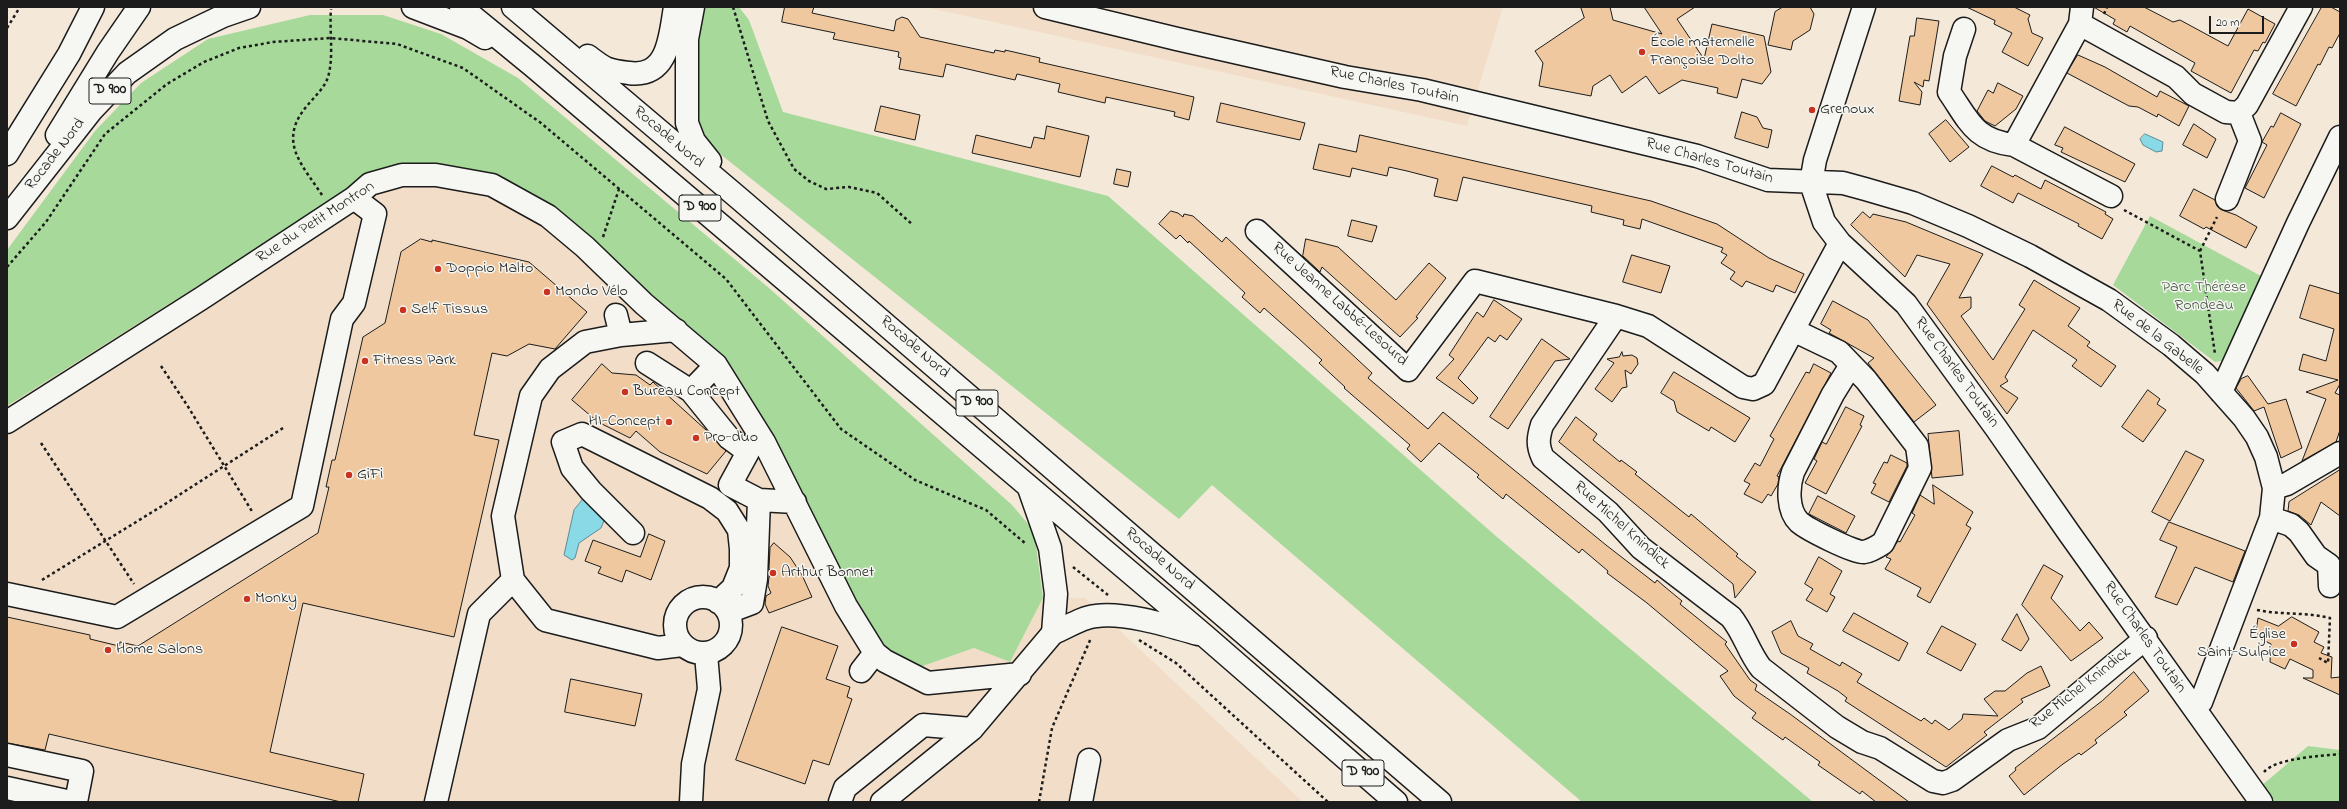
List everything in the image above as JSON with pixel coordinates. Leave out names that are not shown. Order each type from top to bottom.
[{"type":"street","points":[[7,154],[69,54],[93,7]]},
{"type":"street","name":"D 900","points":[[7,217],[108,52],[139,7]]},
{"type":"street","name":"Rocade Nord","points":[[7,217],[91,111],[127,73],[175,39],[223,16],[249,7]]},
{"type":"street","name":"Rocade Nord","points":[[413,7],[468,28],[533,66]]},
{"type":"street","name":"Rocade Nord","points":[[461,7],[533,66],[1205,636],[1396,802]]},
{"type":"street","points":[[515,7],[551,26],[606,70],[640,74],[655,68],[664,56],[675,7]]},
{"type":"street","name":"Rocade Nord","points":[[515,7],[1440,802]]},
{"type":"street","points":[[693,7],[687,39],[687,123],[694,141],[741,200]]},
{"type":"street","name":"Rue Charles Toutain","points":[[1045,7],[1177,40],[1345,77],[1422,90],[1697,156],[1768,180],[1811,183],[1824,222],[1840,243],[1906,304],[2146,638],[2256,795]]},
{"type":"street","points":[[1811,183],[1817,152],[1864,7]]},
{"type":"street","points":[[2240,113],[2247,105],[2301,7]]},
{"type":"street","points":[[2014,145],[2081,16],[2176,77],[2193,94],[2226,112],[2240,113]]},
{"type":"street","points":[[1964,29],[1955,56],[1950,92],[1975,130],[1996,143],[2014,145],[2111,196]]},
{"type":"street","points":[[2227,199],[2250,141],[2240,113]]},
{"type":"street","points":[[2221,392],[2298,223],[2340,137]]},
{"type":"street","name":"Rue du Petit Montron","points":[[7,422],[333,212],[354,198],[370,184],[402,175],[436,175],[492,186],[548,216],[597,258],[644,304],[716,365],[764,442],[842,599],[875,653],[885,661],[928,683],[1020,674]]},
{"type":"street","name":"Rue de la Gabelle","points":[[1811,183],[1843,183],[1913,203],[1968,226],[2030,256],[2109,300],[2171,345],[2205,374],[2257,437],[2266,458],[2274,488],[2271,518],[2240,603],[2201,702],[2194,708]]},
{"type":"street","points":[[7,594],[117,617],[302,506],[342,319],[354,303],[375,214],[354,198]]},
{"type":"street","name":"Rue Jeanne Labbé-Lesourd","points":[[1257,231],[1408,370],[1475,281],[1616,316]]},
{"type":"street","points":[[1616,316],[1648,326],[1743,387],[1753,389],[1764,384],[1840,243]]},
{"type":"street","name":"Rue Michel Knindick","points":[[1616,316],[1542,425],[1538,438],[1538,448],[1544,458],[1608,512],[1641,548],[1731,617],[1740,628],[1755,661],[1761,668],[1837,727],[1862,742],[1880,748],[1933,781],[1943,783],[1952,780],[2008,740],[2038,728],[2146,638]]},
{"type":"street","points":[[676,330],[619,325],[585,342],[550,369],[531,396],[503,516],[513,580],[545,620],[658,648],[682,644]]},
{"type":"street","points":[[1794,330],[1839,352],[1866,380],[1917,446],[1920,458],[1920,468],[1914,484],[1883,542],[1875,549],[1863,552],[1850,550],[1799,522],[1792,510],[1789,484],[1793,472],[1833,394],[1851,365]]},
{"type":"street","points":[[647,363],[691,391],[729,438],[748,452],[730,485],[759,500],[795,502]]},
{"type":"street","points":[[691,391],[716,365]]},
{"type":"street","points":[[633,533],[591,491],[572,468],[563,442],[582,434],[710,498],[727,511],[739,530],[741,568],[723,607]]},
{"type":"street","points":[[2274,488],[2287,484],[2340,453]]},
{"type":"street","points":[[1029,488],[1050,548],[1056,594],[1053,633]]},
{"type":"street","points":[[723,607],[752,603],[756,579],[759,500]]},
{"type":"street","points":[[2271,518],[2291,525],[2299,532],[2316,556],[2329,565],[2330,586]]},
{"type":"street","points":[[436,802],[479,614],[513,580]]},
{"type":"street","points":[[701,597],[710,598],[723,607],[731,620],[728,638],[719,648],[706,654],[689,650],[682,644],[674,628],[678,611],[684,604],[701,597]]},
{"type":"street","points":[[882,802],[972,729],[1020,674],[1053,633],[1094,616],[1110,616],[1163,624],[1205,636]]},
{"type":"street","points":[[861,671],[875,653]]},
{"type":"street","points":[[690,802],[693,764],[709,689],[706,654]]},
{"type":"street","points":[[840,802],[845,788],[923,725],[972,729]]},
{"type":"street","points":[[7,755],[82,772],[76,802]]},
{"type":"street","points":[[1081,802],[1089,760]]},
{"type":"street","points":[[7,788],[71,802]]},
{"type":"path","points":[[7,28],[20,7]]},
{"type":"path","points":[[733,7],[768,121],[794,170],[809,181],[826,189],[849,187],[877,193],[913,225]]},
{"type":"path","points":[[331,9],[331,64],[326,82],[302,111],[295,124],[292,136],[293,150],[333,212]]},
{"type":"path","points":[[597,258],[619,189]]},
{"type":"path","points":[[2111,196],[2110,202],[2200,251]]},
{"type":"path","points":[[2216,361],[2200,251],[2227,199]]},
{"type":"path","points":[[161,366],[187,405],[263,530]]},
{"type":"path","points":[[31,599],[35,584],[283,428]]},
{"type":"path","points":[[41,443],[145,600]]},
{"type":"path","points":[[2240,603],[2270,612],[2303,612],[2330,618],[2328,663],[2319,658]]},
{"type":"path","points":[[1039,802],[1052,728],[1092,636]]},
{"type":"path","points":[[1136,638],[1176,663],[1328,802]]},
{"type":"path","points":[[2256,795],[2268,767],[2298,759],[2340,754]]},
{"type":"shaded area","points":[[925,7],[1503,7],[1467,126]]},
{"type":"shaded area","points":[[482,175],[540,198],[708,345],[742,386],[917,668],[974,648],[1010,662],[1043,598],[1085,598],[1303,802],[7,802],[7,406],[296,224],[364,178]]},
{"type":"green space","points":[[702,7],[739,7],[749,20],[783,112],[1108,196],[1497,537],[1813,802],[1582,802],[1212,485],[1179,519],[700,138],[695,23]]},
{"type":"green space","points":[[310,15],[383,15],[441,34],[518,78],[769,288],[1012,505],[1034,531],[1043,598],[1010,662],[974,648],[917,668],[887,652],[827,549],[742,386],[708,345],[540,198],[482,175],[364,178],[296,224],[7,406],[7,250],[95,131],[141,83],[208,39]]},
{"type":"green space","name":"Parc Thérèse Rondeau","points":[[2150,216],[2261,276],[2241,332],[2226,360],[2215,362],[2113,285]]},
{"type":"green space","points":[[2308,746],[2340,750],[2340,802],[2271,802],[2260,787]]},
{"type":"water","points":[[2145,134],[2163,142],[2162,151],[2156,152],[2143,145],[2140,139]]},
{"type":"water","points":[[585,497],[606,516],[601,528],[579,543],[575,558],[572,560],[564,555],[574,510]]},
{"type":"building","points":[[785,7],[814,7],[812,13],[894,31],[896,20],[902,17],[908,19],[920,37],[994,53],[995,50],[1005,52],[1005,50],[1040,58],[1039,62],[1194,97],[1189,120],[1174,116],[1175,112],[1106,97],[1105,103],[1058,92],[1060,84],[1017,74],[1015,80],[946,64],[943,77],[899,69],[901,58],[898,57],[899,52],[833,39],[835,33],[782,22]]},
{"type":"building","name":"École maternelle Françoise Dolto","points":[[1581,7],[1610,7],[1613,20],[1662,34],[1644,7],[1695,7],[1677,19],[1704,59],[1712,24],[1764,36],[1771,72],[1762,84],[1742,79],[1737,98],[1717,93],[1718,88],[1682,80],[1659,94],[1646,76],[1622,93],[1610,75],[1593,86],[1591,96],[1539,86],[1543,63],[1535,51],[1584,18]]},
{"type":"building","points":[[1783,7],[1810,7],[1814,14],[1810,30],[1793,41],[1791,50],[1768,45],[1775,12]]},
{"type":"building","points":[[1967,7],[2014,7],[2030,15],[2028,19],[2032,33],[2043,38],[2028,66],[2002,52],[2012,33],[1994,24],[1995,21]]},
{"type":"building","points":[[2094,7],[2144,7],[2173,22],[2180,20],[2228,46],[2248,9],[2275,24],[2265,43],[2263,42],[2258,51],[2254,50],[2231,93],[2191,71],[2195,63],[2130,26],[2127,32],[2113,24],[2115,20]]},
{"type":"building","points":[[2322,7],[2331,7],[2340,12],[2340,33],[2332,48],[2329,47],[2320,65],[2318,64],[2296,106],[2273,94]]},
{"type":"building","points":[[1917,18],[1939,21],[1929,81],[1924,80],[1923,87],[1914,82],[1922,92],[1920,105],[1899,101],[1910,36],[1914,36]]},
{"type":"building","points":[[2078,55],[2105,67],[2157,97],[2160,91],[2189,106],[2179,126],[2158,114],[2157,117],[2138,107],[2129,106],[2067,73]]},
{"type":"building","points":[[1998,83],[2023,96],[2016,109],[1995,126],[1985,121],[1977,111],[1988,90],[1993,93]]},
{"type":"building","points":[[1221,103],[1305,123],[1300,140],[1217,122]]},
{"type":"building","points":[[881,106],[920,115],[915,140],[875,131]]},
{"type":"building","points":[[1742,112],[1757,117],[1763,128],[1772,130],[1768,148],[1735,138]]},
{"type":"building","points":[[2281,113],[2301,124],[2264,198],[2245,188],[2267,145],[2262,142],[2271,126],[2273,127]]},
{"type":"building","points":[[1946,120],[1969,147],[1950,162],[1929,134]]},
{"type":"building","points":[[2194,124],[2216,139],[2207,158],[2183,145]]},
{"type":"building","points":[[1047,126],[1089,136],[1080,177],[972,153],[976,135],[1031,148],[1034,137],[1044,139]]},
{"type":"building","points":[[2065,127],[2135,164],[2125,182],[2061,152],[2063,148],[2055,145]]},
{"type":"building","points":[[1360,135],[1651,201],[1717,224],[1769,258],[1804,274],[1795,293],[1776,285],[1773,292],[1746,281],[1742,287],[1730,279],[1735,272],[1721,263],[1727,255],[1721,252],[1723,248],[1642,219],[1640,229],[1623,225],[1624,220],[1591,212],[1592,206],[1463,177],[1457,201],[1434,196],[1438,179],[1389,167],[1387,176],[1352,168],[1350,177],[1313,169],[1319,144],[1356,152]]},
{"type":"building","points":[[1992,166],[2013,177],[2015,175],[2041,189],[2045,180],[2106,212],[2105,214],[2113,219],[2102,239],[2078,226],[2079,224],[2018,193],[2013,203],[1981,186]]},
{"type":"building","points":[[1117,169],[1131,172],[1128,187],[1114,184]]},
{"type":"building","points":[[2194,189],[2215,200],[2217,206],[2222,210],[2236,215],[2257,227],[2246,248],[2206,227],[2204,229],[2180,216]]},
{"type":"building","points":[[1171,211],[1178,213],[1183,217],[1184,214],[1193,216],[1222,242],[1226,237],[1372,373],[1368,378],[1428,429],[1443,412],[1606,545],[1655,583],[1657,580],[1682,601],[1680,604],[1727,642],[1725,644],[1750,680],[1757,685],[1755,690],[1909,802],[1876,802],[1862,791],[1860,794],[1818,765],[1820,762],[1785,737],[1783,740],[1752,718],[1756,713],[1734,696],[1720,676],[1728,671],[1647,603],[1607,573],[1608,571],[1582,549],[1579,553],[1506,494],[1503,499],[1477,477],[1479,475],[1439,443],[1421,462],[1407,449],[1410,445],[1344,388],[1345,387],[1319,363],[1322,360],[1298,338],[1264,308],[1260,313],[1242,297],[1245,293],[1189,241],[1188,243],[1180,235],[1176,239],[1159,224]]},
{"type":"building","points":[[1863,212],[1870,218],[1873,214],[1906,222],[1983,254],[1959,298],[1971,297],[1971,308],[1961,316],[1993,360],[2025,309],[2019,305],[2034,280],[2080,308],[2068,326],[2090,342],[2087,346],[2116,366],[2101,387],[2072,366],[2077,360],[2033,330],[2005,377],[2008,381],[2000,386],[2018,398],[2007,414],[1927,304],[1950,264],[1917,255],[1905,277],[1851,225]]},
{"type":"building","points":[[1352,220],[1377,226],[1372,242],[1348,236]]},
{"type":"building","points":[[421,239],[432,242],[432,240],[529,262],[587,312],[555,349],[529,344],[507,356],[492,353],[474,435],[499,440],[454,637],[303,603],[270,752],[364,774],[358,802],[341,802],[49,734],[45,750],[7,743],[7,617],[90,635],[90,639],[119,646],[120,642],[138,646],[318,533],[329,487],[326,487],[332,460],[335,460],[363,337],[385,323],[401,252]]},
{"type":"building","points":[[1306,239],[1338,247],[1396,300],[1429,263],[1446,278],[1416,317],[1418,318],[1400,337],[1322,267],[1320,272],[1303,256]]},
{"type":"building","points":[[1632,255],[1670,266],[1661,293],[1623,282]]},
{"type":"building","points":[[2310,285],[2340,294],[2340,384],[2335,393],[2340,395],[2340,430],[2336,442],[2302,461],[2326,399],[2306,392],[2338,380],[2299,370],[2303,354],[2326,361],[2334,329],[2300,318]]},
{"type":"building","points":[[1494,300],[1522,319],[1507,340],[1500,335],[1495,342],[1488,337],[1458,378],[1478,398],[1473,404],[1436,378],[1454,359],[1449,355],[1477,312],[1483,317]]},
{"type":"building","points":[[1833,301],[1868,320],[1936,405],[1914,422],[1868,363],[1874,358],[1829,333],[1831,330],[1821,324]]},
{"type":"building","points":[[1542,339],[1570,359],[1555,361],[1508,429],[1490,417]]},
{"type":"building","points":[[1622,352],[1623,356],[1632,355],[1637,358],[1638,364],[1631,374],[1625,370],[1627,387],[1622,388],[1612,402],[1595,389],[1614,363],[1607,359],[1619,357]]},
{"type":"building","points":[[602,364],[612,373],[636,375],[650,385],[653,382],[706,430],[726,451],[707,474],[660,452],[636,431],[630,438],[598,422],[572,400]]},
{"type":"building","points":[[1814,364],[1831,373],[1777,476],[1779,477],[1778,484],[1771,496],[1768,494],[1762,503],[1744,494],[1750,484],[1744,481],[1755,463],[1760,466],[1774,439],[1770,436],[1806,372],[1809,373]]},
{"type":"building","points":[[1674,372],[1750,418],[1735,442],[1711,427],[1709,431],[1677,412],[1674,401],[1661,393]]},
{"type":"building","points":[[2248,376],[2268,404],[2286,399],[2302,448],[2281,458],[2264,407],[2254,411],[2236,388],[2241,379]]},
{"type":"building","points":[[2148,390],[2160,399],[2157,404],[2166,410],[2143,442],[2122,427]]},
{"type":"building","points":[[1846,407],[1864,416],[1860,425],[1862,426],[1826,494],[1805,483],[1817,461],[1814,459],[1822,442],[1826,444]]},
{"type":"building","points":[[1576,417],[1597,434],[1593,440],[1620,462],[1621,460],[1637,472],[1635,474],[1689,517],[1691,514],[1738,554],[1736,556],[1756,572],[1735,598],[1733,584],[1559,442]]},
{"type":"building","points":[[1959,431],[1963,475],[1932,478],[1928,434]]},
{"type":"building","points":[[2186,451],[2204,460],[2170,521],[2152,512]]},
{"type":"building","points":[[1891,455],[1907,463],[1907,466],[1889,502],[1871,493],[1876,484],[1873,483],[1884,462],[1887,463]]},
{"type":"building","points":[[2340,470],[2340,516],[2321,502],[2311,525],[2299,515],[2288,511],[2289,502]]},
{"type":"building","points":[[1933,485],[1973,512],[1966,525],[1971,528],[1930,603],[1917,596],[1921,588],[1885,569],[1891,559],[1886,557],[1898,541],[1900,542],[1915,515],[1912,513],[1920,495],[1934,504]]},
{"type":"building","points":[[1818,496],[1855,516],[1846,533],[1809,514]]},
{"type":"building","points":[[2169,522],[2245,551],[2233,582],[2195,567],[2177,605],[2155,597],[2177,547],[2160,540]]},
{"type":"building","points":[[649,534],[665,541],[651,580],[626,570],[622,582],[598,573],[601,567],[585,561],[593,540],[640,557]]},
{"type":"building","points":[[774,543],[790,557],[802,575],[812,597],[769,613],[765,604],[766,596],[771,593],[768,586],[769,577],[773,573],[769,569],[770,548]]},
{"type":"building","points":[[1819,557],[1842,571],[1830,594],[1835,597],[1827,612],[1806,600],[1813,589],[1805,584]]},
{"type":"building","points":[[2044,565],[2063,576],[2051,598],[2080,631],[2089,622],[2103,638],[2071,661],[2022,605]]},
{"type":"building","points":[[1854,613],[1908,643],[1899,661],[1843,631]]},
{"type":"building","points":[[2017,614],[2029,639],[2021,651],[2002,640]]},
{"type":"building","name":"Église Saint-Sulpice","points":[[2292,617],[2319,632],[2314,642],[2324,647],[2321,653],[2332,657],[2331,678],[2340,677],[2340,695],[2303,678],[2313,678],[2313,670],[2290,659],[2285,669],[2270,662],[2271,644],[2261,639],[2256,631],[2258,618],[2278,626]]},
{"type":"building","points":[[1791,621],[1798,636],[1813,644],[1810,649],[1840,666],[1842,662],[1862,674],[1857,682],[1921,721],[1924,718],[1932,724],[1935,720],[1949,730],[1962,719],[1963,714],[1998,716],[1984,699],[1995,691],[2005,691],[2027,673],[2041,666],[2050,686],[2021,699],[2023,702],[1984,732],[1987,735],[1946,767],[1845,701],[1847,698],[1838,691],[1807,673],[1809,668],[1781,653],[1772,632]]},
{"type":"building","points":[[1942,626],[1976,644],[1961,671],[1927,653]]},
{"type":"building","points":[[782,627],[838,646],[826,679],[850,687],[847,697],[852,699],[829,765],[813,760],[805,784],[736,760]]},
{"type":"building","points":[[2134,672],[2149,691],[2124,712],[2127,715],[2095,740],[2097,743],[2081,755],[2079,753],[2063,764],[2024,795],[2009,776],[2016,770],[2015,768],[2102,701]]},
{"type":"building","points":[[571,679],[642,694],[635,726],[565,712]]},
{"type":"place","name":"École maternelle Françoise Dolto","points":[[1642,52]]},
{"type":"place","name":"Grenoux","points":[[1812,110]]},
{"type":"place","name":"Doppio Malto","points":[[438,269]]},
{"type":"place","name":"Mondo Vélo","points":[[547,292]]},
{"type":"place","name":"Self Tissus","points":[[403,310]]},
{"type":"place","name":"Fitness Park","points":[[365,361]]},
{"type":"place","name":"Bureau Concept","points":[[625,392]]},
{"type":"place","name":"HI-Concept","points":[[669,422]]},
{"type":"place","name":"Pro-duo","points":[[696,438]]},
{"type":"place","name":"GiFi","points":[[349,475]]},
{"type":"place","name":"Arthur Bonnet","points":[[773,573]]},
{"type":"place","name":"Monky","points":[[247,599]]},
{"type":"place","name":"Église Saint-Sulpice","points":[[2294,644]]},
{"type":"place","name":"Home Salons","points":[[108,650]]}]
